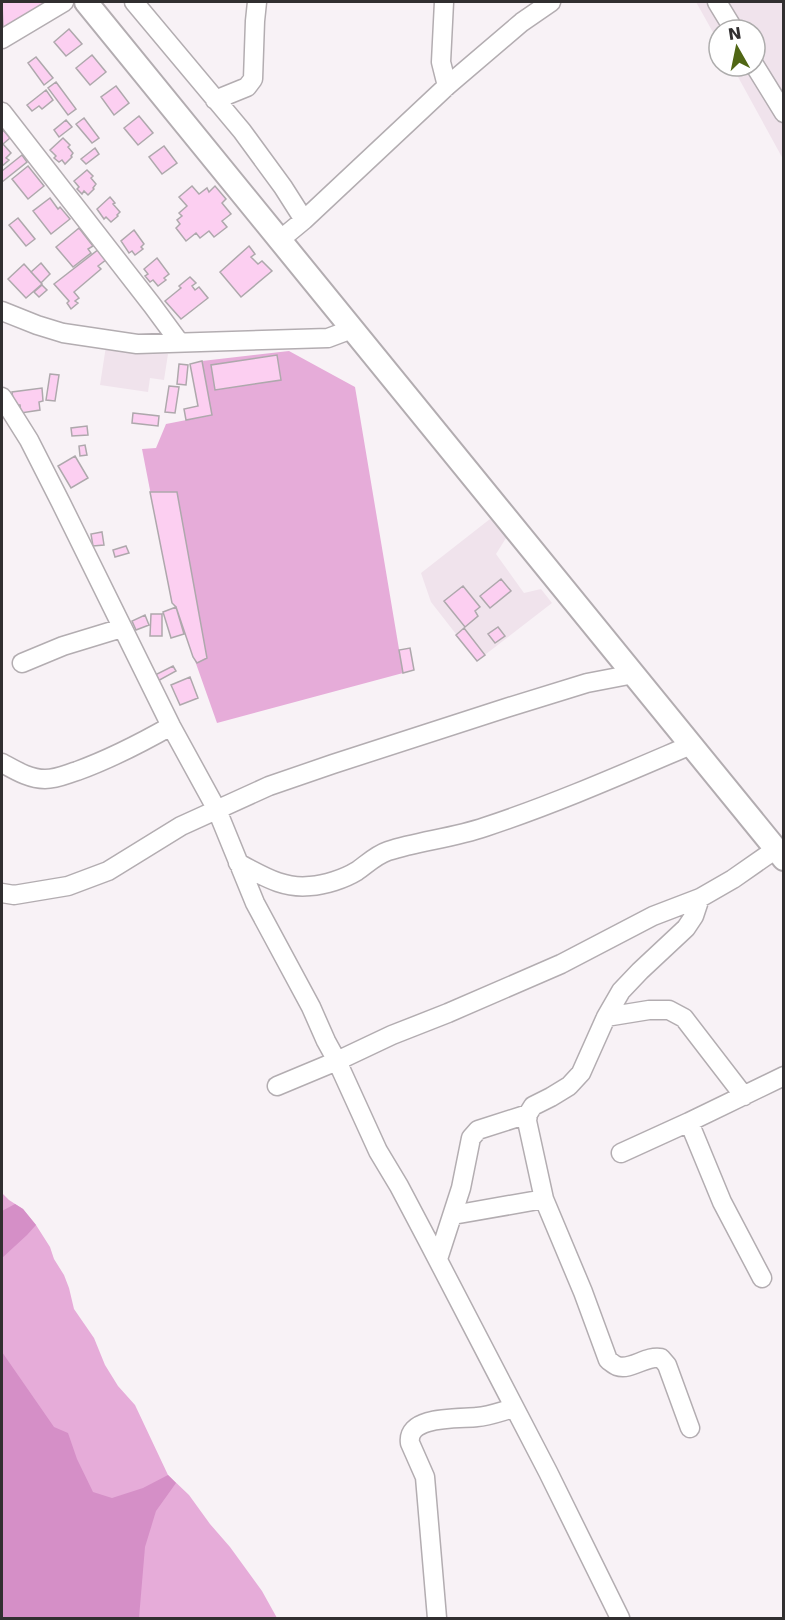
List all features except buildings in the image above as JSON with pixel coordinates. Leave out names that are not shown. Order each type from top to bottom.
[{"type":"main road","points":[[86,2],[780,854]]},
{"type":"street","points":[[2,39],[64,2]]},
{"type":"street","points":[[134,2],[242,131],[304,220]]},
{"type":"street","points":[[215,100],[247,87],[253,79],[257,2]]},
{"type":"street","points":[[444,2],[441,62],[447,86]]},
{"type":"street","points":[[281,239],[447,86],[522,22],[551,2]]},
{"type":"street","points":[[717,2],[727,18]]},
{"type":"street","points":[[762,78],[783,113]]},
{"type":"street","points":[[2,112],[180,343]]},
{"type":"street","points":[[2,311],[63,333],[137,344],[328,338],[352,329]]},
{"type":"street","points":[[2,397],[10,427],[29,440],[171,726],[217,810],[255,903],[311,1007],[378,1152],[438,1259],[620,1618]]},
{"type":"street","points":[[22,663],[63,646],[122,628]]},
{"type":"street","points":[[2,893],[14,895],[68,886],[108,871],[181,826],[269,786],[587,683],[634,674]]},
{"type":"street","points":[[2,763],[24,774],[43,779],[59,777],[129,749],[171,726]]},
{"type":"street","points":[[238,863],[286,886],[311,886],[337,880],[356,872],[384,852],[485,827],[692,745]]},
{"type":"street","points":[[277,1086],[561,964],[653,916],[700,898],[780,854]]},
{"type":"street","points":[[690,1428],[667,1365],[661,1358],[655,1357],[626,1366],[617,1366],[608,1360],[583,1292],[544,1199],[527,1121],[533,1106],[569,1086],[581,1073],[606,1017],[621,991],[686,928],[694,916],[700,898]]},
{"type":"street","points":[[606,1017],[649,1010],[669,1010],[684,1018],[744,1096]]},
{"type":"street","points":[[621,1153],[783,1077]]},
{"type":"street","points":[[438,1259],[461,1188],[471,1138],[478,1130],[528,1114]]},
{"type":"street","points":[[689,1122],[722,1202],[762,1278]]},
{"type":"street","points":[[453,1215],[544,1199]]},
{"type":"street","points":[[437,1618],[425,1477],[409,1438],[412,1432],[425,1423],[439,1419],[480,1417],[514,1408]]},
{"type":"shaded area","points":[[696,2],[783,2],[783,159],[739,78],[767,78],[767,18],[707,18],[707,22]]},
{"type":"shaded area","points":[[106,346],[168,354],[164,380],[150,378],[148,392],[100,385]]},
{"type":"shaded area","points":[[289,351],[355,387],[403,673],[217,723],[176,607],[172,603],[142,449],[156,448],[166,424],[212,415],[202,361]]},
{"type":"shaded area","points":[[490,519],[506,538],[496,554],[524,593],[541,589],[552,603],[477,661],[431,602],[421,573]]},
{"type":"shaded area","points":[[2,1193],[23,1209],[50,1247],[64,1275],[74,1309],[94,1338],[105,1365],[118,1386],[135,1405],[168,1475],[189,1495],[230,1547],[262,1591],[277,1618],[2,1618]]},
{"type":"shaded area","points":[[15,1204],[23,1209],[36,1225],[2,1258],[2,1211]]},
{"type":"shaded area","points":[[2,1352],[54,1427],[68,1433],[77,1459],[93,1492],[112,1498],[143,1488],[168,1475],[176,1483],[156,1511],[145,1547],[139,1618],[2,1618]]}]
